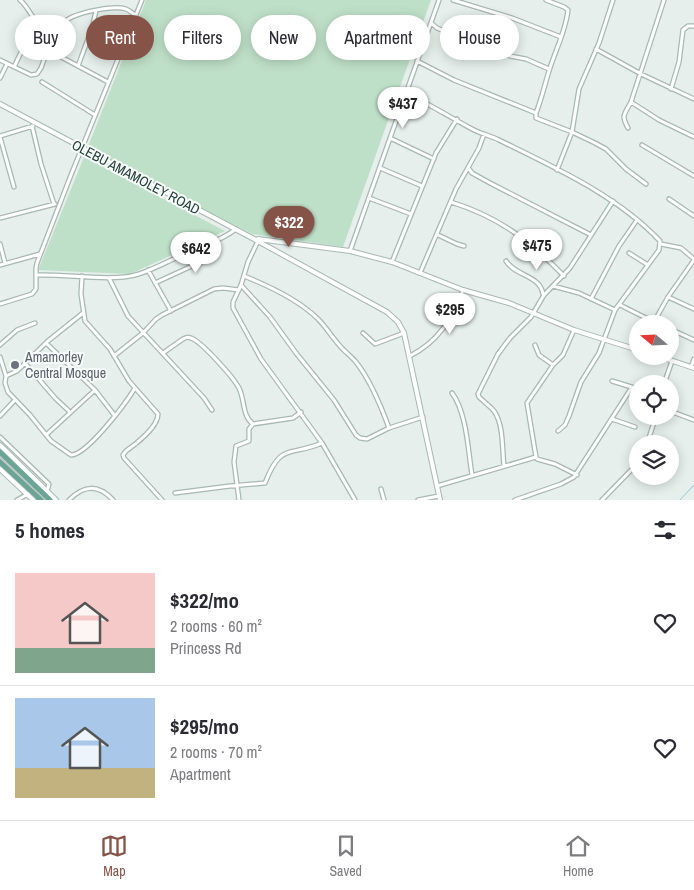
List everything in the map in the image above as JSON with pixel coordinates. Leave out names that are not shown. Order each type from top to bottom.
[{"type":"main road","points":[[0,452],[50,500]]},
{"type":"main road","points":[[10,454],[14,466]]},
{"type":"main road","points":[[0,462],[41,500]]},
{"type":"street","points":[[20,0],[26,2],[32,15]]},
{"type":"street","points":[[76,17],[96,11],[119,8],[128,10],[135,15],[142,0]]},
{"type":"street","points":[[350,251],[439,0]]},
{"type":"street","points":[[453,0],[561,36]]},
{"type":"street","points":[[546,0],[564,6],[568,10],[536,118],[572,132],[606,149],[626,169],[646,184]]},
{"type":"street","points":[[557,170],[572,132],[579,89],[596,49],[613,0]]},
{"type":"street","points":[[628,128],[623,120],[624,114],[642,74],[664,0]]},
{"type":"street","points":[[78,66],[96,11]]},
{"type":"street","points":[[431,24],[475,44],[510,56],[526,59],[549,69]]},
{"type":"street","points":[[671,89],[679,62],[683,30],[688,26],[694,26]]},
{"type":"street","points":[[596,49],[671,89],[694,99]]},
{"type":"street","points":[[0,60],[34,75],[41,68],[44,60]]},
{"type":"street","points":[[14,67],[17,60]]},
{"type":"street","points":[[67,60],[108,82]]},
{"type":"street","points":[[0,304],[34,293],[37,286],[36,268],[60,202],[117,60]]},
{"type":"street","points":[[417,61],[454,80],[536,113]]},
{"type":"street","points":[[0,78],[7,64]]},
{"type":"street","points":[[42,82],[95,115]]},
{"type":"street","points":[[407,94],[557,170],[613,201],[656,237],[661,244],[681,248],[694,260],[658,315]]},
{"type":"street","points":[[631,102],[658,120],[694,137]]},
{"type":"street","name":"OLEBU AMAMOLEY ROAD","points":[[0,104],[236,229],[387,312],[398,322],[404,333],[439,498]]},
{"type":"street","points":[[392,262],[444,137],[457,119]]},
{"type":"street","points":[[14,187],[0,137],[38,124]]},
{"type":"street","points":[[32,126],[41,164],[54,204]]},
{"type":"street","points":[[420,273],[438,235],[456,189],[469,169],[484,134]]},
{"type":"street","points":[[390,138],[434,159]]},
{"type":"street","points":[[642,145],[694,176]]},
{"type":"street","points":[[380,168],[422,186]]},
{"type":"street","points":[[469,169],[472,173],[490,183],[591,235]]},
{"type":"street","points":[[369,198],[411,214]]},
{"type":"street","points":[[669,199],[694,216]]},
{"type":"street","points":[[504,466],[496,415],[478,397],[478,394],[498,354],[534,312],[544,295],[564,276],[613,201]]},
{"type":"street","points":[[0,218],[60,202]]},
{"type":"street","points":[[451,202],[478,212],[506,226],[537,248],[564,276]]},
{"type":"street","points":[[591,298],[618,246],[637,220]]},
{"type":"street","points":[[36,275],[130,276],[227,236],[236,229]]},
{"type":"street","points":[[438,235],[464,246]]},
{"type":"street","points":[[356,500],[322,443],[261,359],[233,308],[233,302],[241,285],[256,240],[350,251],[392,262],[463,290],[534,312],[574,330],[629,347]]},
{"type":"street","points":[[0,244],[5,263]]},
{"type":"street","points":[[558,431],[565,425],[581,382],[599,353],[616,310],[660,250],[661,244]]},
{"type":"street","points":[[155,283],[205,260],[202,247]]},
{"type":"street","points":[[629,253],[648,265]]},
{"type":"street","points":[[0,265],[41,254]]},
{"type":"street","points":[[506,261],[515,270],[537,282],[541,286],[544,295]]},
{"type":"street","points":[[148,270],[171,310]]},
{"type":"street","points":[[82,276],[83,313],[86,321],[102,339],[135,388],[157,412],[158,419],[155,426],[126,451],[123,457],[162,500]]},
{"type":"street","points":[[244,276],[274,289],[306,309],[318,320],[339,346],[360,367],[380,404],[389,428]]},
{"type":"street","points":[[109,277],[128,316],[204,398],[212,410]]},
{"type":"street","points":[[241,285],[270,317],[334,400],[356,435],[360,438],[367,439],[389,428],[423,417]]},
{"type":"street","points":[[553,286],[591,298],[616,310]]},
{"type":"street","points":[[114,356],[143,333],[156,319],[171,310],[214,289],[239,290]]},
{"type":"street","points":[[410,356],[426,347],[443,329],[452,317],[463,290]]},
{"type":"street","points":[[668,297],[694,309]]},
{"type":"street","points":[[620,305],[640,315]]},
{"type":"street","points":[[6,376],[25,364],[46,343],[83,313]]},
{"type":"street","points":[[0,345],[17,330],[34,323]]},
{"type":"street","points":[[574,330],[563,355],[553,366],[527,404],[537,459],[555,464],[577,474]]},
{"type":"street","points":[[363,333],[375,344],[404,333]]},
{"type":"street","points":[[679,333],[694,340]]},
{"type":"street","points":[[163,353],[186,337],[192,338],[219,363],[238,386],[247,417],[253,424]]},
{"type":"street","points":[[46,343],[95,390],[115,416]]},
{"type":"street","points":[[535,345],[539,355],[553,366]]},
{"type":"street","points":[[0,357],[6,376],[5,383],[7,389],[46,435],[64,452],[71,455],[77,454],[115,416],[135,388]]},
{"type":"street","points":[[679,363],[692,368],[694,359]]},
{"type":"street","points":[[25,364],[70,412]]},
{"type":"street","points":[[612,381],[629,386]]},
{"type":"street","points":[[46,435],[95,390]]},
{"type":"street","points":[[514,500],[561,484],[577,474],[629,392]]},
{"type":"street","points":[[452,393],[458,401],[472,476]]},
{"type":"street","points":[[0,416],[15,400]]},
{"type":"street","points":[[253,424],[293,418],[301,412]]},
{"type":"street","points":[[679,414],[694,420]]},
{"type":"street","points":[[612,419],[635,427]]},
{"type":"street","points":[[238,500],[234,450],[238,444],[249,441],[250,429],[253,424]]},
{"type":"street","points":[[0,438],[50,484],[47,491]]},
{"type":"street","points":[[175,493],[265,483],[274,463],[283,454],[322,443]]},
{"type":"street","points":[[0,446],[56,500]]},
{"type":"street","points":[[437,486],[536,457]]},
{"type":"street","points":[[0,469],[33,500]]},
{"type":"street","points":[[602,500],[629,472]]},
{"type":"street","points":[[69,500],[74,495],[85,490],[96,489],[105,492],[113,500]]},
{"type":"street","points":[[381,489],[384,500]]},
{"type":"street","points":[[18,500],[28,494]]},
{"type":"street","points":[[606,496],[611,500]]},
{"type":"street","points":[[418,500],[439,498]]},
{"type":"green space","points":[[146,0],[431,0],[426,15],[326,15],[326,60],[410,60],[343,247],[252,234],[87,149],[122,60],[154,60],[154,15],[140,15]]},
{"type":"green space","points":[[84,157],[225,231],[130,274],[38,270]]},
{"type":"waterway","points":[[680,500],[694,485]]},
{"type":"place","name":"Amamorley Central Mosque","points":[[15,365]]}]
